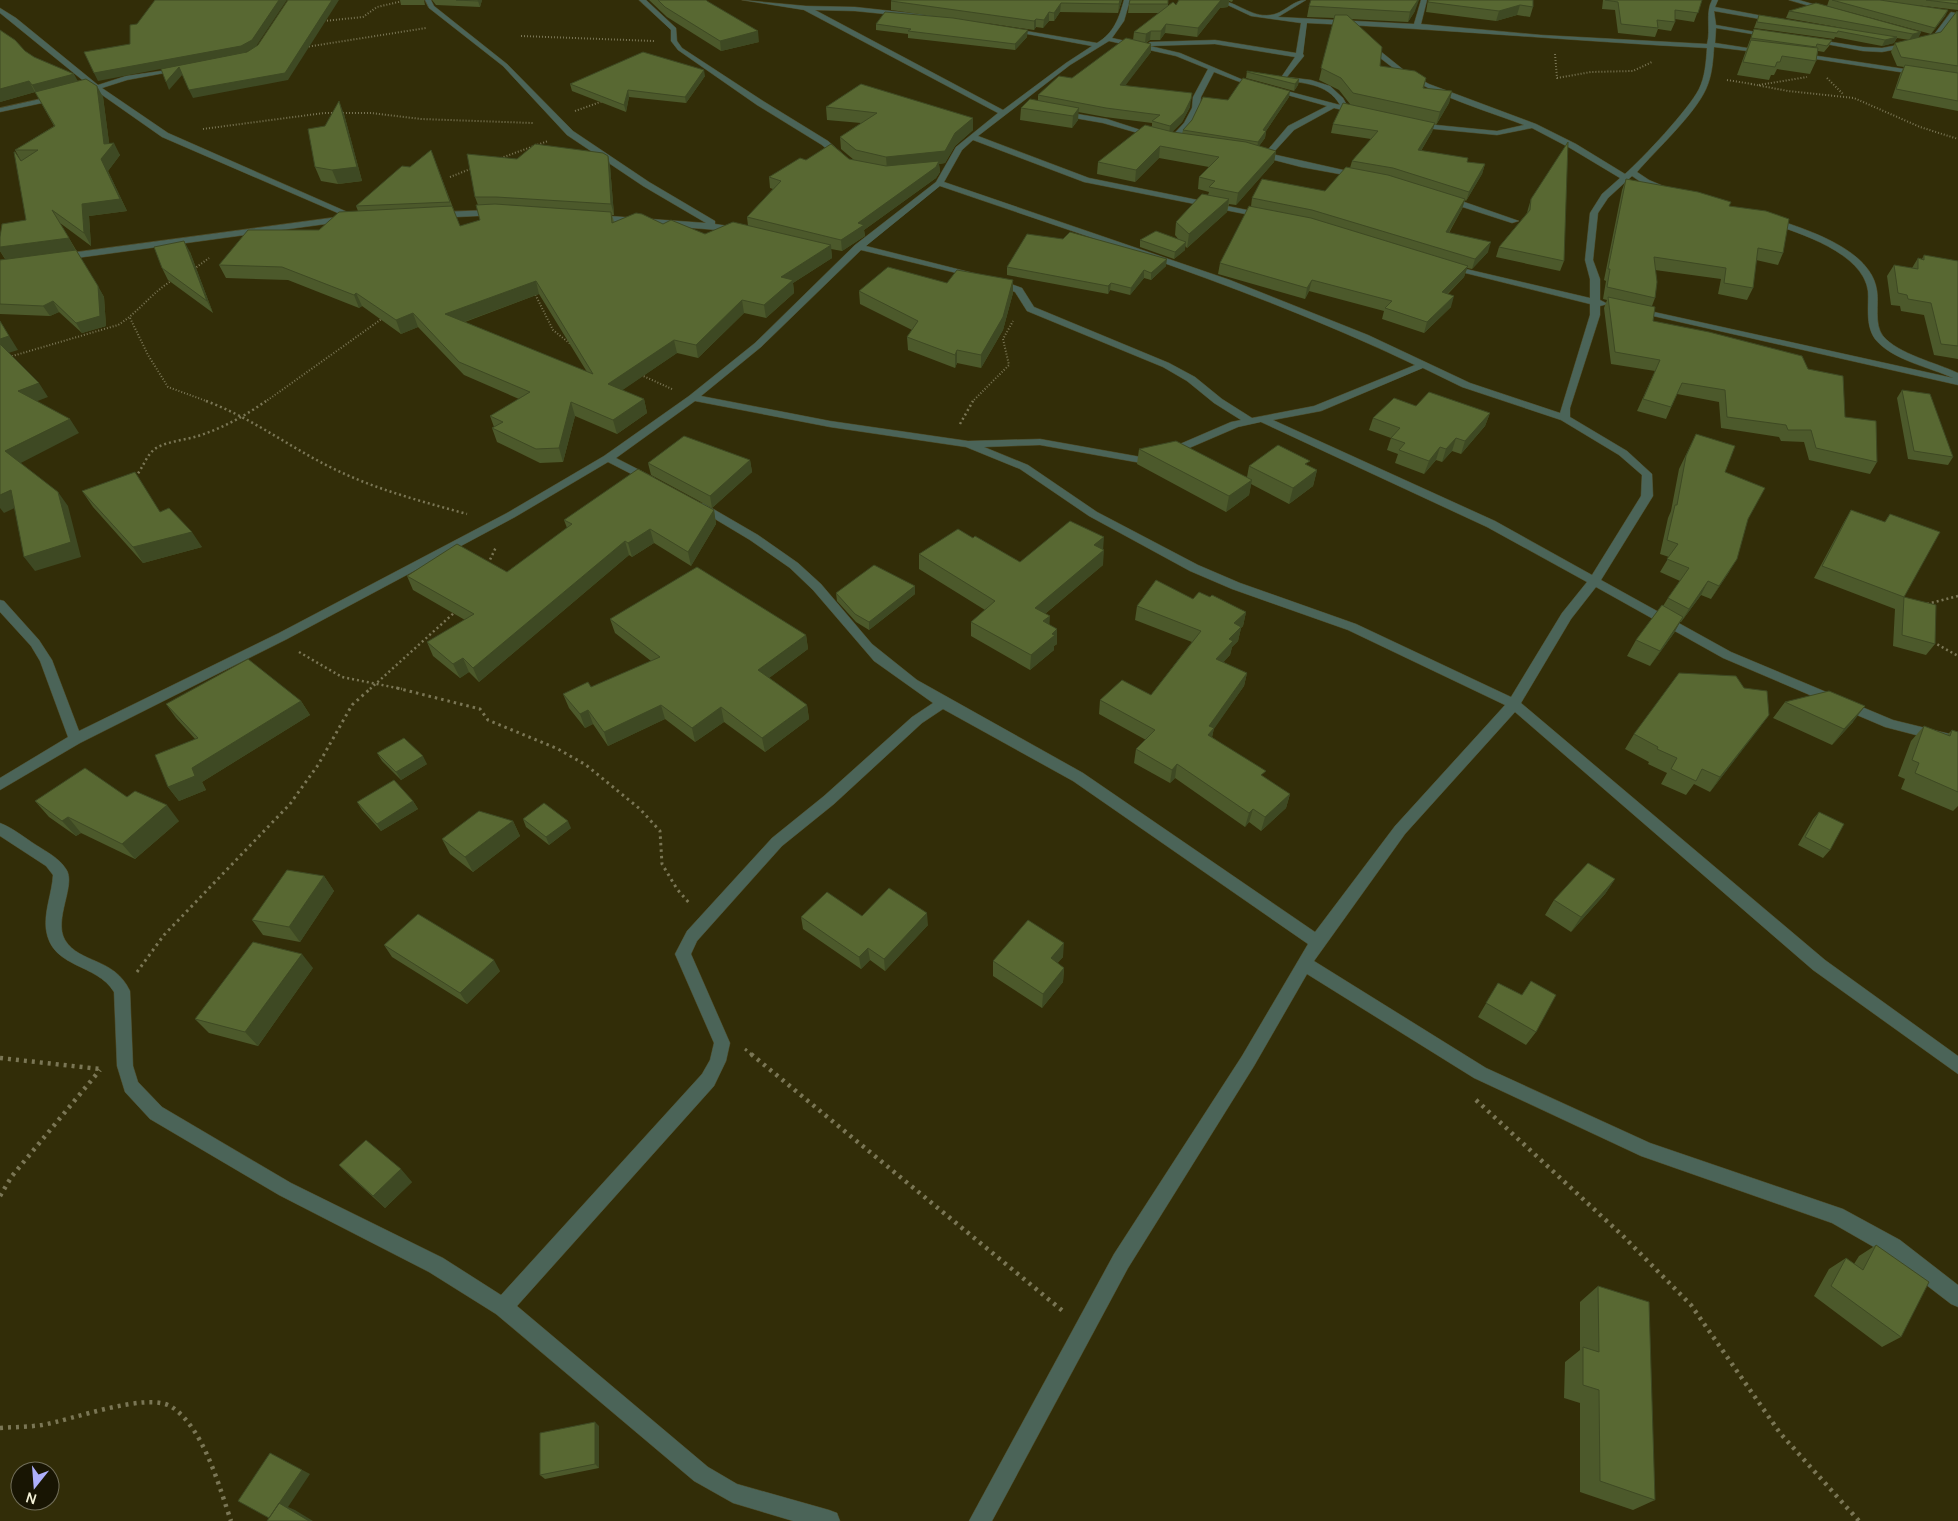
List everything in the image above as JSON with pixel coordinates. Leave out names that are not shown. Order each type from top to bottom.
[{"type":"street","points":[[428,0],[431,7],[505,65],[570,133],[646,184],[717,226]]},
{"type":"street","points":[[642,0],[674,29],[674,41],[680,49],[737,88],[825,143],[844,161]]},
{"type":"street","points":[[745,0],[806,8],[855,9],[939,17]]},
{"type":"street","points":[[0,786],[75,739],[283,636],[497,522],[608,458],[692,398],[758,345],[842,256],[858,247],[939,183],[944,168],[959,149],[972,137],[1003,113],[1019,105],[1068,64],[1108,38],[1120,21],[1127,0]]},
{"type":"street","points":[[1220,0],[1241,11],[1269,18],[1417,26],[1541,37],[1710,45],[1769,51]]},
{"type":"street","points":[[1269,18],[1288,10],[1303,0]]},
{"type":"street","points":[[1417,26],[1424,0]]},
{"type":"street","points":[[1792,0],[1832,11]]},
{"type":"street","points":[[1565,418],[1566,408],[1595,315],[1595,278],[1589,260],[1594,213],[1605,196],[1687,111],[1702,90],[1707,76],[1713,26],[1713,4],[1782,20]]},
{"type":"street","points":[[806,8],[1003,113]]},
{"type":"street","points":[[0,10],[14,19],[96,87],[165,135],[363,218],[49,259]]},
{"type":"street","points":[[1944,12],[1956,13]]},
{"type":"street","points":[[1809,40],[1863,49],[1882,50],[1934,38],[1956,13]]},
{"type":"street","points":[[1282,78],[1297,63],[1301,56],[1304,21]]},
{"type":"street","points":[[1347,23],[1354,30]]},
{"type":"street","points":[[1713,26],[1780,36]]},
{"type":"street","points":[[1000,27],[1099,45]]},
{"type":"street","points":[[1915,34],[1934,38]]},
{"type":"street","points":[[1360,36],[1403,72],[1426,86],[1533,126],[1628,174],[1676,193]]},
{"type":"street","points":[[1108,38],[1141,44],[1178,54],[1239,80],[1365,114]]},
{"type":"street","points":[[1892,40],[1918,43]]},
{"type":"street","points":[[1141,44],[1173,41],[1216,42],[1301,56]]},
{"type":"street","points":[[1787,54],[1958,79]]},
{"type":"street","points":[[87,90],[126,78],[184,68]]},
{"type":"street","points":[[1172,140],[1187,124],[1196,108],[1197,96],[1212,69]]},
{"type":"street","points":[[1222,73],[1255,75]]},
{"type":"street","points":[[1273,77],[1329,88],[1337,92],[1346,109]]},
{"type":"street","points":[[0,110],[67,94]]},
{"type":"street","points":[[1267,155],[1292,128],[1332,106]]},
{"type":"street","points":[[1052,111],[1104,121],[1186,143]]},
{"type":"street","points":[[1411,124],[1497,133],[1533,126]]},
{"type":"street","points":[[972,137],[1087,180],[1270,217]]},
{"type":"street","points":[[1253,152],[1302,165],[1363,177]]},
{"type":"street","points":[[939,183],[1227,282],[1365,337],[1488,394],[1565,418],[1623,452],[1646,474],[1647,496],[1594,581],[1566,616],[1514,704],[1400,830],[1317,942],[1248,1061],[1121,1261],[980,1521]]},
{"type":"street","points":[[1442,197],[1515,221]]},
{"type":"street","points":[[424,215],[508,213]]},
{"type":"street","points":[[582,217],[717,226],[753,234]]},
{"type":"street","points":[[1759,217],[1807,233],[1846,254],[1870,279],[1876,330],[1882,340],[1898,350],[1958,376]]},
{"type":"street","points":[[858,247],[1006,284],[1019,290],[1030,309],[1166,365],[1191,379],[1218,401],[1253,419],[1304,437],[1491,524],[1727,654],[1890,724],[1958,741]]},
{"type":"street","points":[[1442,266],[1616,307]]},
{"type":"street","points":[[1625,309],[1958,382]]},
{"type":"street","points":[[692,398],[830,424],[968,444],[1040,442],[1141,460],[1162,456],[1253,419],[1283,416],[1317,409],[1423,365]]},
{"type":"street","points":[[968,444],[1024,467],[1094,514],[1194,568],[1352,627],[1514,704],[1819,965],[1958,1066]]},
{"type":"street","points":[[608,458],[665,488]]},
{"type":"street","points":[[689,500],[775,551],[793,565],[807,577],[872,652],[892,669],[943,702],[1038,753],[1078,777],[1317,942]]},
{"type":"street","points":[[0,604],[35,643],[46,660],[75,739]]},
{"type":"street","points":[[502,1307],[708,1080],[718,1061],[722,1043],[682,954],[692,936],[777,842],[829,800],[917,720],[943,702]]},
{"type":"street","points":[[0,830],[51,862],[61,873],[61,888],[55,911],[54,930],[58,946],[68,955],[113,976],[122,991],[125,1066],[131,1086],[156,1113],[285,1189],[436,1265],[502,1307],[701,1474],[734,1493],[829,1521]]},
{"type":"street","points":[[1305,964],[1480,1073],[1656,1153],[1837,1215],[1893,1247],[1958,1297]]},
{"type":"path","points":[[316,22],[363,17],[377,7],[408,0]]},
{"type":"path","points":[[305,47],[413,31],[437,26],[448,20]]},
{"type":"path","points":[[521,36],[559,35],[625,41],[674,41]]},
{"type":"path","points":[[1555,72],[1557,78],[1591,72],[1633,71]]},
{"type":"path","points":[[1823,74],[1846,96]]},
{"type":"path","points":[[1707,76],[1788,91],[1846,96],[1920,127],[1958,139]]},
{"type":"path","points":[[1751,84],[1815,76]]},
{"type":"path","points":[[556,117],[608,99]]},
{"type":"path","points":[[165,135],[324,113],[371,113],[421,119],[564,126]]},
{"type":"path","points":[[490,162],[570,133]]},
{"type":"path","points":[[450,177],[481,165]]},
{"type":"path","points":[[188,273],[205,263],[210,255],[205,238]]},
{"type":"path","points":[[5,358],[106,329],[130,318],[161,286],[180,276]]},
{"type":"path","points":[[528,286],[534,292],[545,319],[559,339],[577,347]]},
{"type":"path","points":[[937,439],[956,428],[974,398],[1005,372],[1009,366],[1008,354],[1003,338],[1005,332],[1013,321],[1030,309]]},
{"type":"path","points":[[134,478],[142,470],[151,452],[157,447],[201,435],[242,418],[384,316]]},
{"type":"path","points":[[130,318],[148,355],[168,387],[195,396],[242,418],[330,467],[388,492],[497,522]]},
{"type":"path","points":[[641,375],[692,398]]},
{"type":"path","points":[[487,565],[510,514]]},
{"type":"path","points":[[1924,606],[1944,598],[1958,596]]},
{"type":"path","points":[[122,991],[164,935],[290,804],[318,765],[352,705],[375,682],[458,609]]},
{"type":"path","points":[[283,636],[304,656],[342,677],[375,682],[480,709],[488,720],[558,749],[586,766],[640,809],[660,831],[662,864],[677,889],[705,922]]},
{"type":"path","points":[[1927,637],[1958,656]]},
{"type":"path","points":[[713,1022],[1084,1329]]},
{"type":"path","points":[[0,1058],[100,1069],[125,1066]]},
{"type":"path","points":[[0,1196],[12,1176],[100,1069]]},
{"type":"path","points":[[1470,1093],[1623,1236],[1691,1305],[1780,1433],[1859,1521]]},
{"type":"path","points":[[0,1428],[41,1425],[154,1400],[173,1408],[196,1436],[231,1521]]},
{"type":"building","points":[[155,0],[279,0],[252,40],[241,46],[94,73],[84,52],[130,44],[130,25],[137,24]]},
{"type":"building","points":[[288,0],[332,0],[285,73],[189,90],[179,67],[166,82],[161,69],[247,52],[258,45]]},
{"type":"building","points":[[658,0],[706,0],[758,31],[720,41],[665,7]]},
{"type":"building","points":[[892,0],[1120,0],[1119,4],[1061,3],[1054,13],[1049,12],[1044,20],[1036,19],[1034,21]]},
{"type":"building","points":[[1130,0],[1168,0],[1168,4],[1129,4]]},
{"type":"building","points":[[1179,0],[1221,0],[1198,28],[1166,24],[1161,31],[1151,31],[1146,34],[1134,32],[1173,2],[1176,5]]},
{"type":"building","points":[[1311,0],[1418,0],[1410,12],[1309,6]]},
{"type":"building","points":[[1429,0],[1533,0],[1533,7],[1520,5],[1499,11],[1428,2]]},
{"type":"building","points":[[1605,0],[1702,0],[1698,13],[1675,10],[1675,22],[1657,20],[1658,28],[1621,24],[1618,2]]},
{"type":"building","points":[[1832,0],[1880,0],[1948,10],[1935,28]]},
{"type":"building","points":[[1926,0],[1958,0],[1958,4]]},
{"type":"building","points":[[1816,3],[1921,32],[1913,34],[1789,11]]},
{"type":"building","points":[[1957,11],[1958,66],[1901,57],[1895,43],[1941,32]]},
{"type":"building","points":[[885,12],[953,18],[1028,30],[1015,44],[908,31],[911,29],[876,24]]},
{"type":"building","points":[[1335,15],[1347,15],[1382,47],[1380,66],[1415,71],[1426,78],[1423,88],[1452,91],[1440,112],[1353,93],[1341,78],[1321,68]]},
{"type":"building","points":[[1759,15],[1897,37],[1885,40],[1838,31],[1837,33],[1757,22]]},
{"type":"building","points":[[1754,29],[1832,40],[1827,46],[1817,44],[1816,47],[1751,38]]},
{"type":"building","points":[[0,30],[34,57],[74,74],[32,85],[29,81],[0,89]]},
{"type":"building","points":[[1126,38],[1151,44],[1120,85],[1192,93],[1184,113],[1170,126],[1152,121],[1160,115],[1106,108],[1038,95],[1059,76],[1072,78]]},
{"type":"building","points":[[1751,40],[1818,48],[1816,61],[1782,56],[1780,62],[1777,62],[1775,67],[1743,62]]},
{"type":"building","points":[[643,52],[704,70],[685,97],[628,90],[624,105],[570,84]]},
{"type":"building","points":[[1905,65],[1958,73],[1958,101],[1896,89]]},
{"type":"building","points":[[1247,71],[1299,79],[1295,84]]},
{"type":"building","points":[[1243,78],[1290,91],[1263,130],[1266,131],[1258,142],[1183,130],[1192,120],[1203,97],[1228,100]]},
{"type":"building","points":[[86,79],[97,86],[104,144],[114,143],[101,159],[120,199],[82,204],[84,233],[52,210],[69,238],[0,247],[2,224],[26,220],[14,152],[21,161],[38,150],[15,150],[55,126],[35,92]]},
{"type":"building","points":[[861,84],[973,118],[955,133],[945,151],[886,157],[856,150],[840,137],[877,113],[826,107]]},
{"type":"building","points":[[1030,99],[1079,108],[1073,116],[1021,108]]},
{"type":"building","points":[[339,101],[357,167],[332,170],[315,167],[308,129],[325,126]]},
{"type":"building","points":[[1343,103],[1435,123],[1418,150],[1468,158],[1467,162],[1485,164],[1469,192],[1393,168],[1352,161],[1378,131],[1333,124]]},
{"type":"building","points":[[1145,125],[1173,132],[1246,142],[1276,151],[1238,193],[1209,187],[1215,181],[1199,177],[1219,157],[1160,146],[1136,170],[1098,162]]},
{"type":"building","points":[[1568,142],[1564,261],[1499,247],[1530,210],[1531,199]]},
{"type":"building","points":[[535,144],[603,153],[608,156],[611,204],[475,197],[467,154],[517,159]]},
{"type":"building","points":[[831,144],[849,159],[886,166],[939,161],[936,167],[858,223],[864,225],[841,240],[747,217],[781,181],[769,177],[800,158],[806,160]]},
{"type":"building","points":[[431,150],[450,202],[356,206],[402,166],[410,167]]},
{"type":"building","points":[[1346,167],[1388,175],[1465,199],[1446,232],[1491,242],[1475,259],[1312,210],[1252,198],[1262,179],[1325,191]]},
{"type":"building","points":[[1626,179],[1698,192],[1731,202],[1729,206],[1766,211],[1789,219],[1783,253],[1758,248],[1753,288],[1724,283],[1726,268],[1654,257],[1657,282],[1655,298],[1607,287],[1610,269],[1608,269]]},
{"type":"building","points":[[1202,194],[1229,199],[1189,234],[1176,222]]},
{"type":"building","points":[[495,204],[611,212],[612,223],[636,213],[663,224],[671,220],[705,234],[733,222],[831,245],[781,277],[793,280],[764,305],[742,300],[696,345],[674,340],[608,384],[644,399],[613,420],[571,402],[559,448],[536,449],[492,428],[503,422],[490,416],[530,392],[459,362],[413,313],[396,320],[356,293],[354,295],[282,267],[219,265],[248,230],[319,230],[339,212],[452,206],[460,226],[480,220],[476,205]],"holes":[[[536,281],[593,374],[445,314]]]},
{"type":"building","points":[[1249,206],[1311,218],[1468,266],[1442,292],[1454,296],[1427,322],[1385,308],[1392,301],[1312,280],[1307,288],[1220,263]]},
{"type":"building","points":[[1156,231],[1186,242],[1175,252],[1140,240]]},
{"type":"building","points":[[1070,232],[1167,259],[1151,273],[1144,270],[1131,288],[1111,283],[1108,286],[1007,267],[1027,234],[1063,239]]},
{"type":"building","points":[[184,241],[207,301],[162,268],[154,247]]},
{"type":"building","points":[[76,250],[98,286],[100,316],[76,323],[53,301],[43,306],[0,304],[0,260]]},
{"type":"building","points":[[1924,255],[1958,261],[1958,346],[1941,344],[1931,303],[1908,299],[1907,295],[1898,293],[1894,265],[1918,269],[1918,258],[1924,260]]},
{"type":"building","points":[[888,267],[947,283],[957,270],[1013,280],[1003,317],[981,355],[957,350],[955,355],[907,337],[918,321],[859,291]]},
{"type":"building","points":[[1608,297],[1655,307],[1653,321],[1709,332],[1802,356],[1808,369],[1843,376],[1845,417],[1876,421],[1877,462],[1816,448],[1811,430],[1788,430],[1786,425],[1727,417],[1725,390],[1682,383],[1671,407],[1643,399],[1660,360],[1615,352]]},
{"type":"building","points":[[0,321],[9,336],[0,339]]},
{"type":"building","points":[[0,344],[39,383],[18,391],[70,419],[5,451],[58,492],[71,542],[24,557],[11,490],[0,495]]},
{"type":"building","points":[[1902,390],[1930,394],[1953,457],[1914,451]]},
{"type":"building","points":[[1429,392],[1490,413],[1465,441],[1456,438],[1446,449],[1440,447],[1429,461],[1399,450],[1405,443],[1391,438],[1400,428],[1373,418],[1394,398],[1416,406]]},
{"type":"building","points":[[1696,434],[1735,446],[1725,472],[1765,488],[1748,519],[1737,559],[1719,586],[1708,581],[1689,609],[1668,598],[1689,568],[1667,559],[1678,544],[1667,540],[1675,505],[1677,505],[1686,456]]},
{"type":"building","points":[[684,436],[750,460],[710,496],[648,463]]},
{"type":"building","points":[[1176,441],[1252,480],[1229,496],[1139,449]]},
{"type":"building","points":[[1278,445],[1310,461],[1305,464],[1317,470],[1293,488],[1249,466]]},
{"type":"building","points":[[638,469],[714,510],[688,552],[650,529],[628,543],[625,541],[473,668],[463,658],[453,664],[427,642],[474,614],[407,576],[457,544],[507,572],[572,524],[564,520]]},
{"type":"building","points":[[135,472],[160,512],[169,508],[192,532],[133,547],[82,491]]},
{"type":"building","points":[[1851,510],[1885,522],[1890,514],[1940,532],[1904,597],[1822,566]]},
{"type":"building","points":[[1070,521],[1104,537],[1094,545],[1104,550],[1035,608],[1050,616],[1043,621],[1057,629],[1052,634],[1055,635],[1031,655],[971,622],[995,601],[919,554],[958,529],[973,538],[975,536],[1020,562]]},
{"type":"building","points":[[874,565],[915,586],[869,622],[855,614],[836,593]]},
{"type":"building","points":[[697,567],[806,635],[758,670],[807,705],[762,738],[721,707],[692,728],[661,705],[604,732],[588,710],[580,714],[563,694],[588,682],[591,687],[660,657],[610,619]]},
{"type":"building","points":[[1156,580],[1193,599],[1199,592],[1210,597],[1212,595],[1246,612],[1234,623],[1241,627],[1229,639],[1233,641],[1216,659],[1247,673],[1209,726],[1214,728],[1208,735],[1266,771],[1261,775],[1290,794],[1265,817],[1253,809],[1249,813],[1177,764],[1172,770],[1136,749],[1155,730],[1100,700],[1122,680],[1151,695],[1201,631],[1137,606]]},
{"type":"building","points":[[1904,597],[1936,605],[1935,644],[1902,635]]},
{"type":"building","points":[[1662,605],[1683,617],[1660,651],[1636,640]]},
{"type":"building","points":[[248,659],[301,701],[192,768],[195,776],[168,787],[155,755],[198,738],[166,704]]},
{"type":"building","points":[[1679,673],[1736,676],[1744,688],[1767,691],[1769,715],[1720,777],[1702,769],[1696,781],[1671,769],[1677,758],[1657,749],[1658,747],[1634,734]]},
{"type":"building","points":[[1829,691],[1865,706],[1844,729],[1785,702]]},
{"type":"building","points":[[1924,726],[1950,736],[1952,730],[1958,732],[1958,792],[1915,773],[1919,763],[1912,760]]},
{"type":"building","points":[[404,738],[423,756],[396,772],[377,753]]},
{"type":"building","points":[[85,768],[127,797],[135,791],[167,805],[122,844],[68,817],[62,821],[35,801]]},
{"type":"building","points":[[394,780],[413,801],[377,824],[357,802]]},
{"type":"building","points":[[544,803],[568,821],[546,837],[523,819]]},
{"type":"building","points":[[479,811],[513,821],[465,857],[442,839]]},
{"type":"building","points":[[1819,812],[1844,824],[1830,850],[1805,837]]},
{"type":"building","points":[[1588,863],[1615,879],[1581,917],[1554,900]]},
{"type":"building","points":[[287,870],[324,876],[289,927],[252,920]]},
{"type":"building","points":[[889,888],[927,913],[884,959],[868,948],[859,957],[801,917],[827,892],[862,916]]},
{"type":"building","points":[[418,914],[494,960],[460,993],[384,945]]},
{"type":"building","points":[[1028,920],[1064,943],[1051,958],[1064,968],[1043,994],[993,961]]},
{"type":"building","points":[[253,942],[302,954],[245,1032],[195,1019]]},
{"type":"building","points":[[1531,981],[1556,995],[1536,1032],[1486,1003],[1498,983],[1522,995]]},
{"type":"building","points":[[366,1140],[401,1169],[373,1196],[339,1165]]},
{"type":"building","points":[[1876,1245],[1929,1282],[1901,1337],[1831,1286],[1846,1258],[1863,1270]]},
{"type":"building","points":[[1598,1286],[1649,1302],[1655,1500],[1600,1481],[1599,1390],[1583,1385],[1583,1347],[1599,1352]]},
{"type":"building","points":[[595,1422],[595,1464],[540,1475],[540,1433]]},
{"type":"building","points":[[270,1453],[302,1470],[269,1518],[238,1501]]},
{"type":"building","points":[[279,1503],[309,1521],[267,1521]]}]
